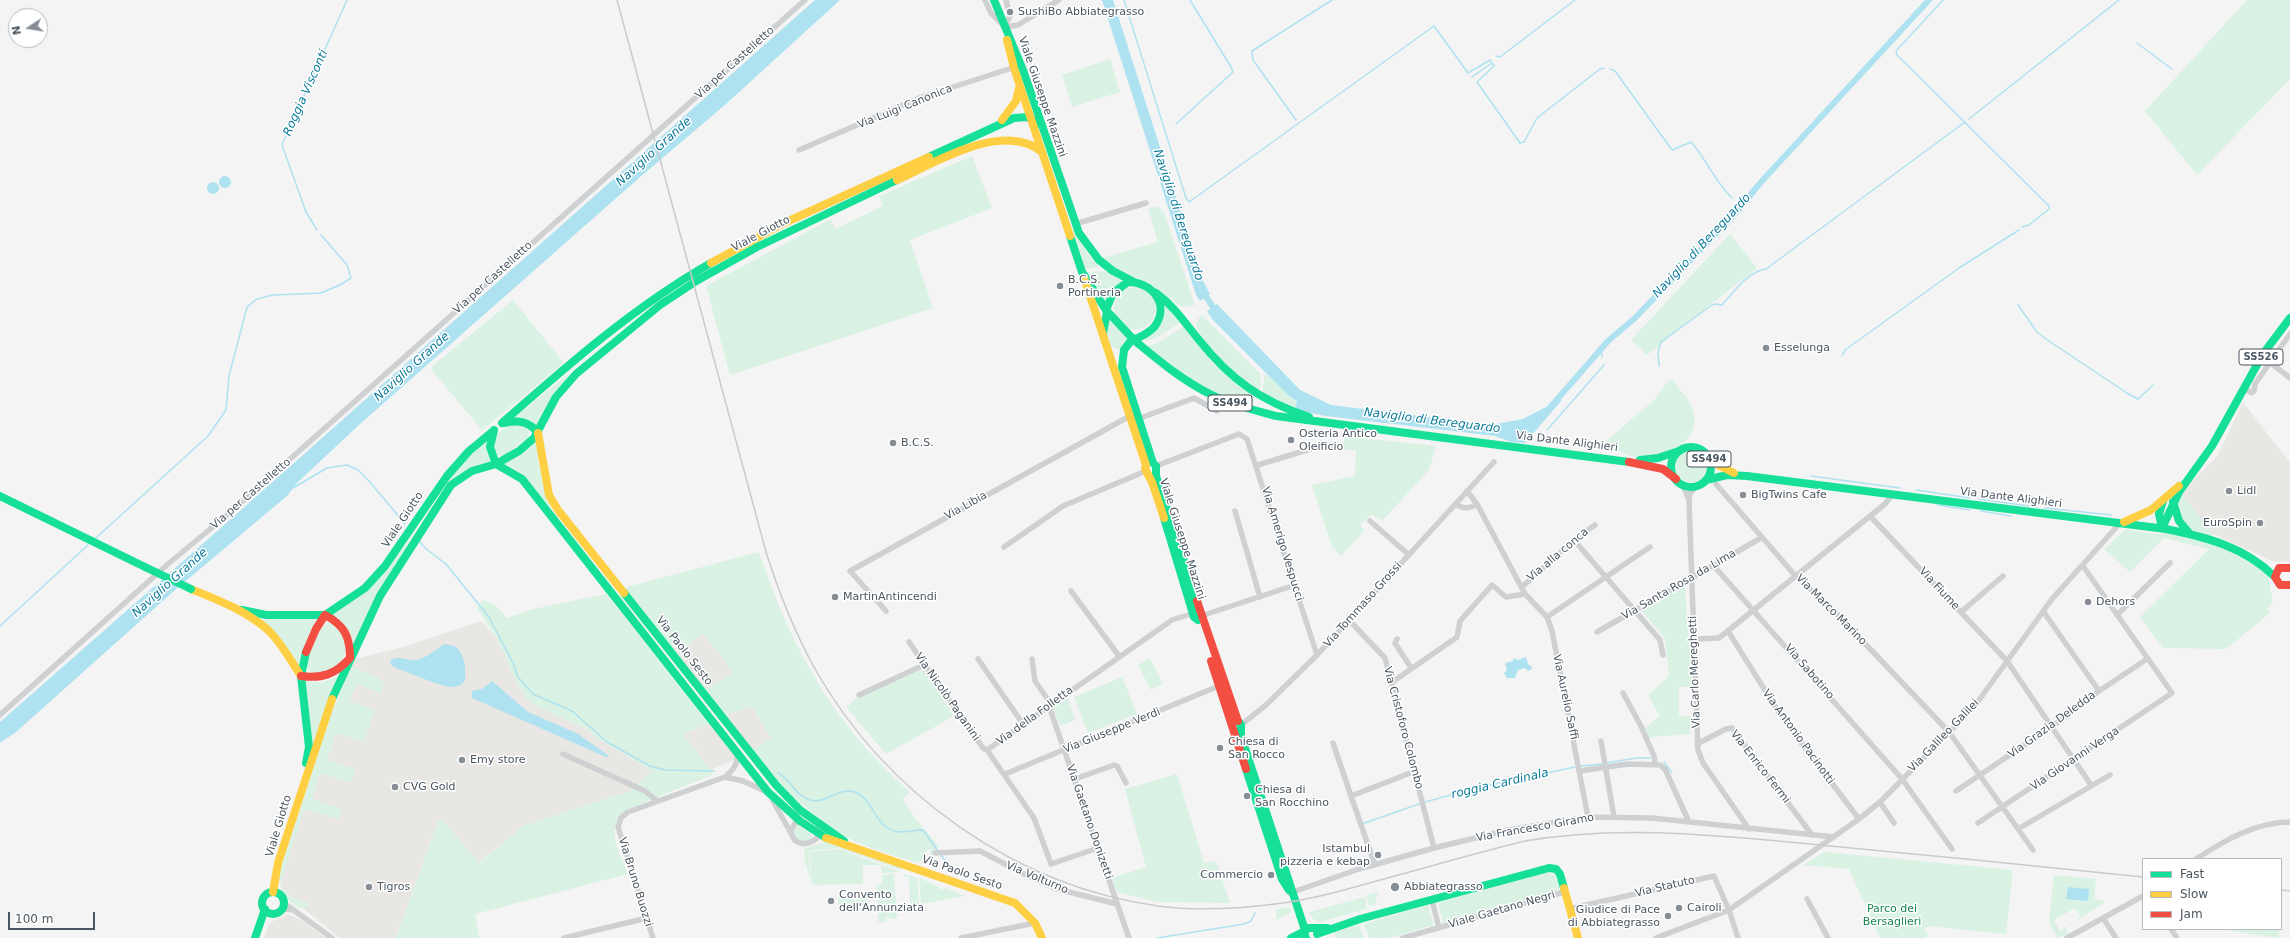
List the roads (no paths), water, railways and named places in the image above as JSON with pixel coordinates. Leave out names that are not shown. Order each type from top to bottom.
[{"type":"main road","name":"SS494","points":[[994,0],[1005,27]]},
{"type":"main road","name":"Viale Giuseppe Mazzini","points":[[1005,27],[1018,82],[1103,338],[1150,468],[1200,615],[1289,880],[1290,892],[1302,916],[1307,934]]},
{"type":"main road","name":"Viale Giuseppe Mazzini","points":[[1005,27],[1023,70],[1075,224],[1086,245],[1099,260],[1113,271],[1134,282],[1148,286],[1156,294],[1161,307],[1158,322],[1150,331],[1133,339],[1124,350],[1122,363],[1138,418],[1150,468]]},
{"type":"main road","name":"Viale Giotto","points":[[304,784],[308,747],[301,676],[310,642],[325,615],[365,588],[385,566],[447,476],[469,451],[556,375],[664,292],[778,227],[831,201],[989,130],[1000,122],[1016,102],[1018,82]]},
{"type":"main road","name":"Viale Giotto","points":[[1000,122],[1022,116],[1030,118]]},
{"type":"main road","points":[[1030,118],[1040,124]]},
{"type":"main road","name":"Viale Giotto","points":[[255,938],[265,909],[264,899],[267,894],[273,892],[278,863],[332,700],[350,658],[380,596],[451,485],[472,470],[496,464],[520,450],[538,433],[556,397],[570,379],[589,362],[669,299],[721,267],[871,191],[984,143],[1004,139],[1020,141],[1036,146],[1042,152]]},
{"type":"main road","name":"Viale Giuseppe Mazzini","points":[[1082,272],[1107,311],[1118,325],[1133,339]]},
{"type":"main road","name":"Viale Giuseppe Mazzini","points":[[1103,338],[1109,299],[1118,287],[1134,282]]},
{"type":"main road","name":"Via Dante Alighieri","points":[[1156,294],[1178,309],[1214,358],[1228,374],[1242,385],[1276,405],[1309,417],[1338,424]]},
{"type":"main road","name":"SS526","points":[[2162,528],[2173,502],[2212,446],[2262,356],[2289,322]]},
{"type":"main road","name":"Via Dante Alighieri","points":[[1133,339],[1172,370],[1212,395],[1236,405],[1276,416],[1626,461],[1663,469],[1683,485]]},
{"type":"main road","points":[[502,423],[524,421],[534,427],[538,433]]},
{"type":"main road","points":[[494,430],[489,443],[489,450],[496,464]]},
{"type":"main road","name":"Via Paolo Sesto","points":[[538,433],[549,495],[558,510],[776,785],[800,810],[837,837],[860,849]]},
{"type":"main road","name":"Via Dante Alighieri","points":[[1626,461],[1658,458],[1679,451],[1695,448],[1705,453],[1710,461]]},
{"type":"main road","name":"SS494","points":[[1676,479],[1672,464],[1679,451]]},
{"type":"main road","name":"SS494","points":[[1710,461],[1728,471],[1747,476]]},
{"type":"main road","name":"SS494","points":[[1706,480],[1711,468],[1710,461]]},
{"type":"main road","name":"Via Paolo Sesto","points":[[496,464],[522,479],[768,792],[798,821],[837,843],[860,849],[1015,903],[1035,923],[1042,938]]},
{"type":"main road","name":"SS494","points":[[1697,486],[1706,480],[1727,475],[1747,476]]},
{"type":"main road","name":"SS526","points":[[2120,523],[2139,516],[2163,501],[2191,475]]},
{"type":"main road","name":"Via Dante Alighieri","points":[[1747,476],[2162,528],[2190,534],[2234,549],[2266,565],[2290,568]]},
{"type":"main road","points":[[1683,485],[1697,486]]},
{"type":"main road","points":[[0,496],[144,567],[239,610],[269,631],[284,649],[301,676]]},
{"type":"main road","points":[[2162,528],[2159,514],[2163,501]]},
{"type":"main road","points":[[2173,502],[2179,521],[2190,534]]},
{"type":"main road","name":"Via Dante Alighieri","points":[[2266,565],[2278,583],[2289,586]]},
{"type":"main road","points":[[2275,577],[2277,570],[2281,567]]},
{"type":"main road","points":[[239,610],[266,615],[325,615]]},
{"type":"main road","name":"Viale Giotto","points":[[301,676],[326,677],[336,673],[350,658],[349,636],[338,622],[325,615]]},
{"type":"main road","name":"Viale Giuseppe Mazzini","points":[[1200,615],[1219,686],[1237,726]]},
{"type":"main road","points":[[1307,934],[1549,868],[1556,868],[1560,874],[1578,938]]},
{"type":"main road","name":"Viale Giotto","points":[[276,875],[280,906]]},
{"type":"main road","points":[[273,892],[280,906]]},
{"type":"main road","points":[[265,909],[280,906]]},
{"type":"main road","points":[[260,925],[280,906]]},
{"type":"street","name":"Via per Castelletto","points":[[0,715],[168,564],[233,510],[806,0]]},
{"type":"street","points":[[985,0],[991,13],[1005,27]]},
{"type":"street","points":[[1005,27],[1010,16],[1006,0]]},
{"type":"street","points":[[1005,27],[1018,25],[1059,0]]},
{"type":"street","points":[[1014,68],[1023,70]]},
{"type":"street","name":"Via Luigi Canonica","points":[[799,150],[922,97],[1014,68]]},
{"type":"street","points":[[1075,224],[1146,203]]},
{"type":"street","points":[[2244,387],[2251,393],[2254,391],[2255,384],[2290,334]]},
{"type":"street","points":[[2262,356],[2290,378]]},
{"type":"street","points":[[1130,416],[1138,418],[1194,398],[1217,411]]},
{"type":"street","name":"Via Libia","points":[[886,611],[850,571],[1130,416]]},
{"type":"street","name":"Via Amerigo Vespucci","points":[[1150,468],[1239,434],[1244,435],[1251,446],[1258,466],[1317,655]]},
{"type":"street","points":[[1258,466],[1320,446],[1334,446]]},
{"type":"street","name":"Via Tommaso Grossi","points":[[1237,726],[1266,705],[1317,655],[1494,462]]},
{"type":"street","points":[[1004,547],[1063,506],[1150,468]]},
{"type":"street","name":"Via Marco Marino","points":[[1716,484],[1761,538],[1796,576],[1836,613],[1949,732],[2033,850]]},
{"type":"street","name":"Via Carlo Mereghetti","points":[[1683,485],[1689,500],[1691,578],[1696,639],[1697,744],[1703,763],[1749,829]]},
{"type":"street","points":[[1689,500],[1690,493],[1697,486]]},
{"type":"street","name":"Via Aurelio Saffi","points":[[1467,491],[1477,504],[1525,594],[1547,617],[1552,630],[1588,817]]},
{"type":"street","points":[[1696,639],[1719,638],[1885,504],[1892,494]]},
{"type":"street","points":[[1456,504],[1462,508],[1471,507],[1477,504]]},
{"type":"street","points":[[1235,511],[1260,596]]},
{"type":"street","name":"Via Fiume","points":[[1870,516],[2007,661],[2053,726],[2091,786]]},
{"type":"street","name":"Via Tommaso Grossi","points":[[1370,521],[1408,555]]},
{"type":"street","name":"Via Galileo Galilei","points":[[1656,938],[1729,910],[1859,820],[1880,802],[1974,707],[2043,611],[2120,523]]},
{"type":"street","name":"Via alla conca","points":[[1522,586],[1574,540],[1595,525]]},
{"type":"street","name":"Via Santa Rosa da Lima","points":[[1597,632],[1761,538]]},
{"type":"street","points":[[1574,540],[1660,640],[1663,655]]},
{"type":"street","points":[[1547,617],[1650,547]]},
{"type":"street","points":[[2117,615],[2170,562]]},
{"type":"street","name":"Via Sabotino","points":[[1714,566],[1754,609],[1902,779],[1952,849]]},
{"type":"street","points":[[2083,566],[2147,659]]},
{"type":"street","points":[[1961,612],[2003,576]]},
{"type":"street","name":"Via alla conca","points":[[1391,683],[1410,668],[1457,637],[1460,621],[1492,585],[1506,597],[1525,594]]},
{"type":"street","name":"Via della Folletta","points":[[1098,848],[1051,864],[1034,818],[987,750],[1172,620],[1200,615],[1295,586]]},
{"type":"street","points":[[1071,591],[1119,656]]},
{"type":"street","points":[[2043,611],[2099,691]]},
{"type":"street","name":"Via Cristoforo Colombo","points":[[1349,620],[1385,658],[1413,772],[1434,848]]},
{"type":"street","name":"Via Antonio Pacinotti","points":[[1728,631],[1781,716],[1859,820]]},
{"type":"street","points":[[1397,639],[1395,643],[1410,668]]},
{"type":"street","name":"Via Nicolò Paganini","points":[[909,642],[983,748],[987,750]]},
{"type":"street","points":[[978,659],[1023,724]]},
{"type":"street","name":"Via Gaetano Donizetti","points":[[1032,659],[1035,681],[1050,705],[1129,938]]},
{"type":"street","name":"Via Grazia Deledda","points":[[1956,791],[1976,776],[1980,776],[2053,726],[2099,691],[2147,659]]},
{"type":"street","name":"Via Giovanni Verga","points":[[1978,823],[1998,808],[2003,807],[2075,760],[2172,693],[2147,659]]},
{"type":"street","points":[[859,695],[924,665]]},
{"type":"street","name":"Via Giuseppe Verdi","points":[[1005,774],[1219,686]]},
{"type":"street","points":[[1623,693],[1641,726],[1654,756],[1655,764]]},
{"type":"street","name":"Via Enrico Fermi","points":[[1697,744],[1726,728],[1732,728],[1812,835]]},
{"type":"street","points":[[1601,741],[1614,817]]},
{"type":"street","points":[[1333,743],[1375,865]]},
{"type":"street","name":"Via Bruno Buozzi","points":[[653,938],[618,827],[622,818],[628,812],[725,776],[734,769],[738,760],[737,752]]},
{"type":"street","points":[[563,754],[645,791],[657,801]]},
{"type":"street","points":[[1579,771],[1655,764],[1665,769],[1689,822]]},
{"type":"street","points":[[1075,779],[1117,766],[1126,783]]},
{"type":"street","points":[[1351,796],[1413,772]]},
{"type":"street","points":[[2018,828],[2110,775]]},
{"type":"street","points":[[725,776],[743,781],[768,792]]},
{"type":"street","name":"Via Paolo Sesto","points":[[768,792],[792,835]]},
{"type":"street","points":[[1880,802],[1894,823]]},
{"type":"street","name":"Via Francesco Giramo","points":[[1290,892],[1434,848],[1508,830],[1588,817],[1614,817],[1689,822],[1834,837]]},
{"type":"street","points":[[798,821],[815,821],[819,834],[814,841],[805,844],[797,842],[792,835],[793,826],[798,821]]},
{"type":"street","points":[[2198,858],[2238,835],[2271,824],[2290,822]]},
{"type":"street","name":"Via Volturno","points":[[934,853],[983,852],[1022,873],[1057,889],[1117,904]]},
{"type":"street","name":"Via Statuto","points":[[1569,910],[1714,876],[1729,910]]},
{"type":"street","name":"Viale Gaetano Negri","points":[[1403,938],[1564,892]]},
{"type":"street","points":[[2067,938],[2142,897]]},
{"type":"street","points":[[1807,899],[1828,938]]},
{"type":"street","name":"Viale Gaetano Negri","points":[[1432,900],[1439,928]]},
{"type":"street","points":[[280,906],[295,911],[332,938]]},
{"type":"street","points":[[1729,910],[1738,938]]},
{"type":"street","points":[[564,938],[646,918]]},
{"type":"street","points":[[2102,918],[2116,938]]},
{"type":"street","points":[[962,938],[984,936],[1035,923]]},
{"type":"water","name":"Naviglio Grande","points":[[815,0],[840,0],[726,104],[639,178],[360,424],[297,483],[287,496],[175,590],[16,732],[0,743],[0,722]]},
{"type":"water","points":[[1102,0],[1113,0],[1202,279],[1210,294],[1200,301],[1196,295]]},
{"type":"water","points":[[225,176],[229,178],[231,182],[229,186],[225,188],[221,186],[219,182],[221,178]]},
{"type":"water","points":[[213,182],[217,184],[219,188],[217,192],[213,194],[209,192],[207,188],[209,184]]},
{"type":"water","name":"Naviglio di Bereguardo","points":[[1217,304],[1300,390],[1331,405],[1491,425],[1523,419],[1546,407],[1557,396],[1562,400],[1525,443],[1511,442],[1495,436],[1326,416],[1295,410],[1297,401],[1288,395],[1212,319],[1207,311]]},
{"type":"water","points":[[444,644],[455,646],[463,658],[465,667],[465,681],[460,685],[449,687],[442,685],[396,668],[390,664],[391,660],[397,658],[416,660],[424,658]]},
{"type":"water","points":[[1526,657],[1528,664],[1532,667],[1531,670],[1528,671],[1525,668],[1518,670],[1515,678],[1507,678],[1504,673],[1507,670],[1505,663],[1513,661],[1514,658],[1518,660]]},
{"type":"water","points":[[492,681],[528,712],[578,734],[609,756],[606,757],[472,698],[472,691],[482,689]]},
{"type":"water","points":[[2068,887],[2089,889],[2088,901],[2066,899]]},
{"type":"waterway","name":"Roggia Visconti","points":[[317,230],[306,212],[282,145],[347,0]]},
{"type":"waterway","points":[[1124,0],[1186,198],[1189,202],[1434,26],[1468,73],[1490,60],[1494,66],[1477,82],[1520,143],[1524,142],[1537,118],[1600,69],[1604,68]]},
{"type":"waterway","points":[[1176,124],[1233,72],[1190,0]]},
{"type":"waterway","points":[[1296,120],[1253,60],[1252,51],[1332,0]]},
{"type":"waterway","points":[[1496,56],[1500,57],[1575,0]]},
{"type":"waterway","name":"Naviglio di Bereguardo","points":[[1554,403],[1608,341],[1635,318],[1734,215],[1761,182],[1929,0]]},
{"type":"waterway","points":[[1943,0],[1896,51],[1897,55],[2049,206],[2049,209],[2029,225],[2022,227]]},
{"type":"waterway","points":[[1969,119],[2119,0]]},
{"type":"waterway","points":[[2137,43],[2172,69]]},
{"type":"waterway","points":[[1472,77],[1492,63]]},
{"type":"waterway","points":[[1610,69],[1615,71],[1672,150],[1691,142],[1726,192],[1732,198]]},
{"type":"waterway","points":[[1659,366],[1658,352],[1661,342],[1712,305],[1722,305],[1747,278],[1766,269],[1965,122]]},
{"type":"waterway","points":[[1842,356],[1845,350],[1959,268],[2019,230]]},
{"type":"waterway","points":[[96,538],[208,436],[226,410],[229,376],[247,307],[257,299],[273,295],[321,293],[340,285],[351,278],[347,265],[321,235]]},
{"type":"waterway","name":"Naviglio di Bereguardo","points":[[1202,291],[1217,313]]},
{"type":"waterway","points":[[2018,305],[2037,332],[2127,393],[2138,399],[2153,385]]},
{"type":"waterway","name":"Naviglio di Bereguardo","points":[[1601,350],[1602,357]]},
{"type":"waterway","points":[[1547,430],[1604,365]]},
{"type":"waterway","name":"roggia Cardinala","points":[[293,488],[327,468],[347,465],[358,470],[369,481],[405,524]]},
{"type":"waterway","points":[[1811,476],[1900,488]]},
{"type":"waterway","points":[[1916,490],[1970,498]]},
{"type":"waterway","points":[[1979,499],[2029,506]]},
{"type":"waterway","points":[[1937,505],[1970,510]]},
{"type":"waterway","points":[[2045,508],[2111,515]]},
{"type":"waterway","points":[[1981,511],[2011,516]]},
{"type":"waterway","name":"roggia Cardinala","points":[[419,541],[426,549],[446,564],[489,617],[513,663],[518,677],[533,694],[572,711],[607,742],[650,766],[665,770],[714,771]]},
{"type":"waterway","name":"Roggia Visconti","points":[[0,626],[88,545]]},
{"type":"waterway","name":"roggia Cardinala","points":[[1606,763],[1636,758],[1650,758]]},
{"type":"waterway","name":"roggia Cardinala","points":[[1664,762],[1672,773]]},
{"type":"waterway","name":"roggia Cardinala","points":[[1581,766],[1603,764]]},
{"type":"waterway","name":"roggia Cardinala","points":[[1425,802],[1476,788],[1575,767]]},
{"type":"waterway","name":"roggia Cardinala","points":[[778,773],[786,779],[800,795],[810,800],[822,800],[845,791],[857,793],[863,797],[886,827],[893,831],[901,832],[923,830],[938,851]]},
{"type":"waterway","name":"roggia Cardinala","points":[[1362,824],[1419,804]]},
{"type":"waterway","name":"roggia Cardinala","points":[[940,854],[950,867],[959,874]]},
{"type":"waterway","name":"roggia Cardinala","points":[[1157,938],[1244,924],[1251,921],[1255,913]]},
{"type":"railway","points":[[617,0],[766,552],[776,582],[807,655],[844,714],[878,756],[917,794],[960,827],[1005,855],[1054,878],[1105,895],[1158,906],[1201,909],[1246,907],[1301,900],[1341,891],[1525,841],[1599,833],[1635,832],[1709,835],[2142,877]]},
{"type":"railway","points":[[2282,890],[2290,891]]},
{"type":"place","name":"SushiBo Abbiategrasso","points":[[1010,12]]},
{"type":"place","name":"B.C.S. Portineria","points":[[1060,286]]},
{"type":"place","name":"Esselunga","points":[[1766,348]]},
{"type":"place","name":"Osteria Antico Oleificio","points":[[1291,440]]},
{"type":"place","name":"B.C.S.","points":[[893,443]]},
{"type":"place","name":"Lidl","points":[[2229,491]]},
{"type":"place","name":"BigTwins Cafe","points":[[1743,495]]},
{"type":"place","name":"EuroSpin","points":[[2260,523]]},
{"type":"place","name":"MartinAntincendi","points":[[835,597]]},
{"type":"place","name":"Dehors","points":[[2088,602]]},
{"type":"place","name":"Chiesa di San Rocco","points":[[1220,748]]},
{"type":"place","name":"Emy store","points":[[462,760]]},
{"type":"place","name":"CVG Gold","points":[[395,787]]},
{"type":"place","name":"Chiesa di San Rocchino","points":[[1247,796]]},
{"type":"place","name":"Istambul pizzeria e kebap","points":[[1378,855]]},
{"type":"place","name":"Commercio","points":[[1271,875]]},
{"type":"place","name":"Tigros","points":[[369,887]]},
{"type":"place","name":"Abbiategrasso","points":[[1395,887]]},
{"type":"place","name":"Convento dell'Annunziata","points":[[831,901]]},
{"type":"place","name":"Cairoli","points":[[1679,908]]},
{"type":"place","name":"Giudice di Pace di Abbiategrasso","points":[[1668,916]]},
{"type":"park label","name":"Parco dei Bersaglieri","points":[[1892,915]]}]
